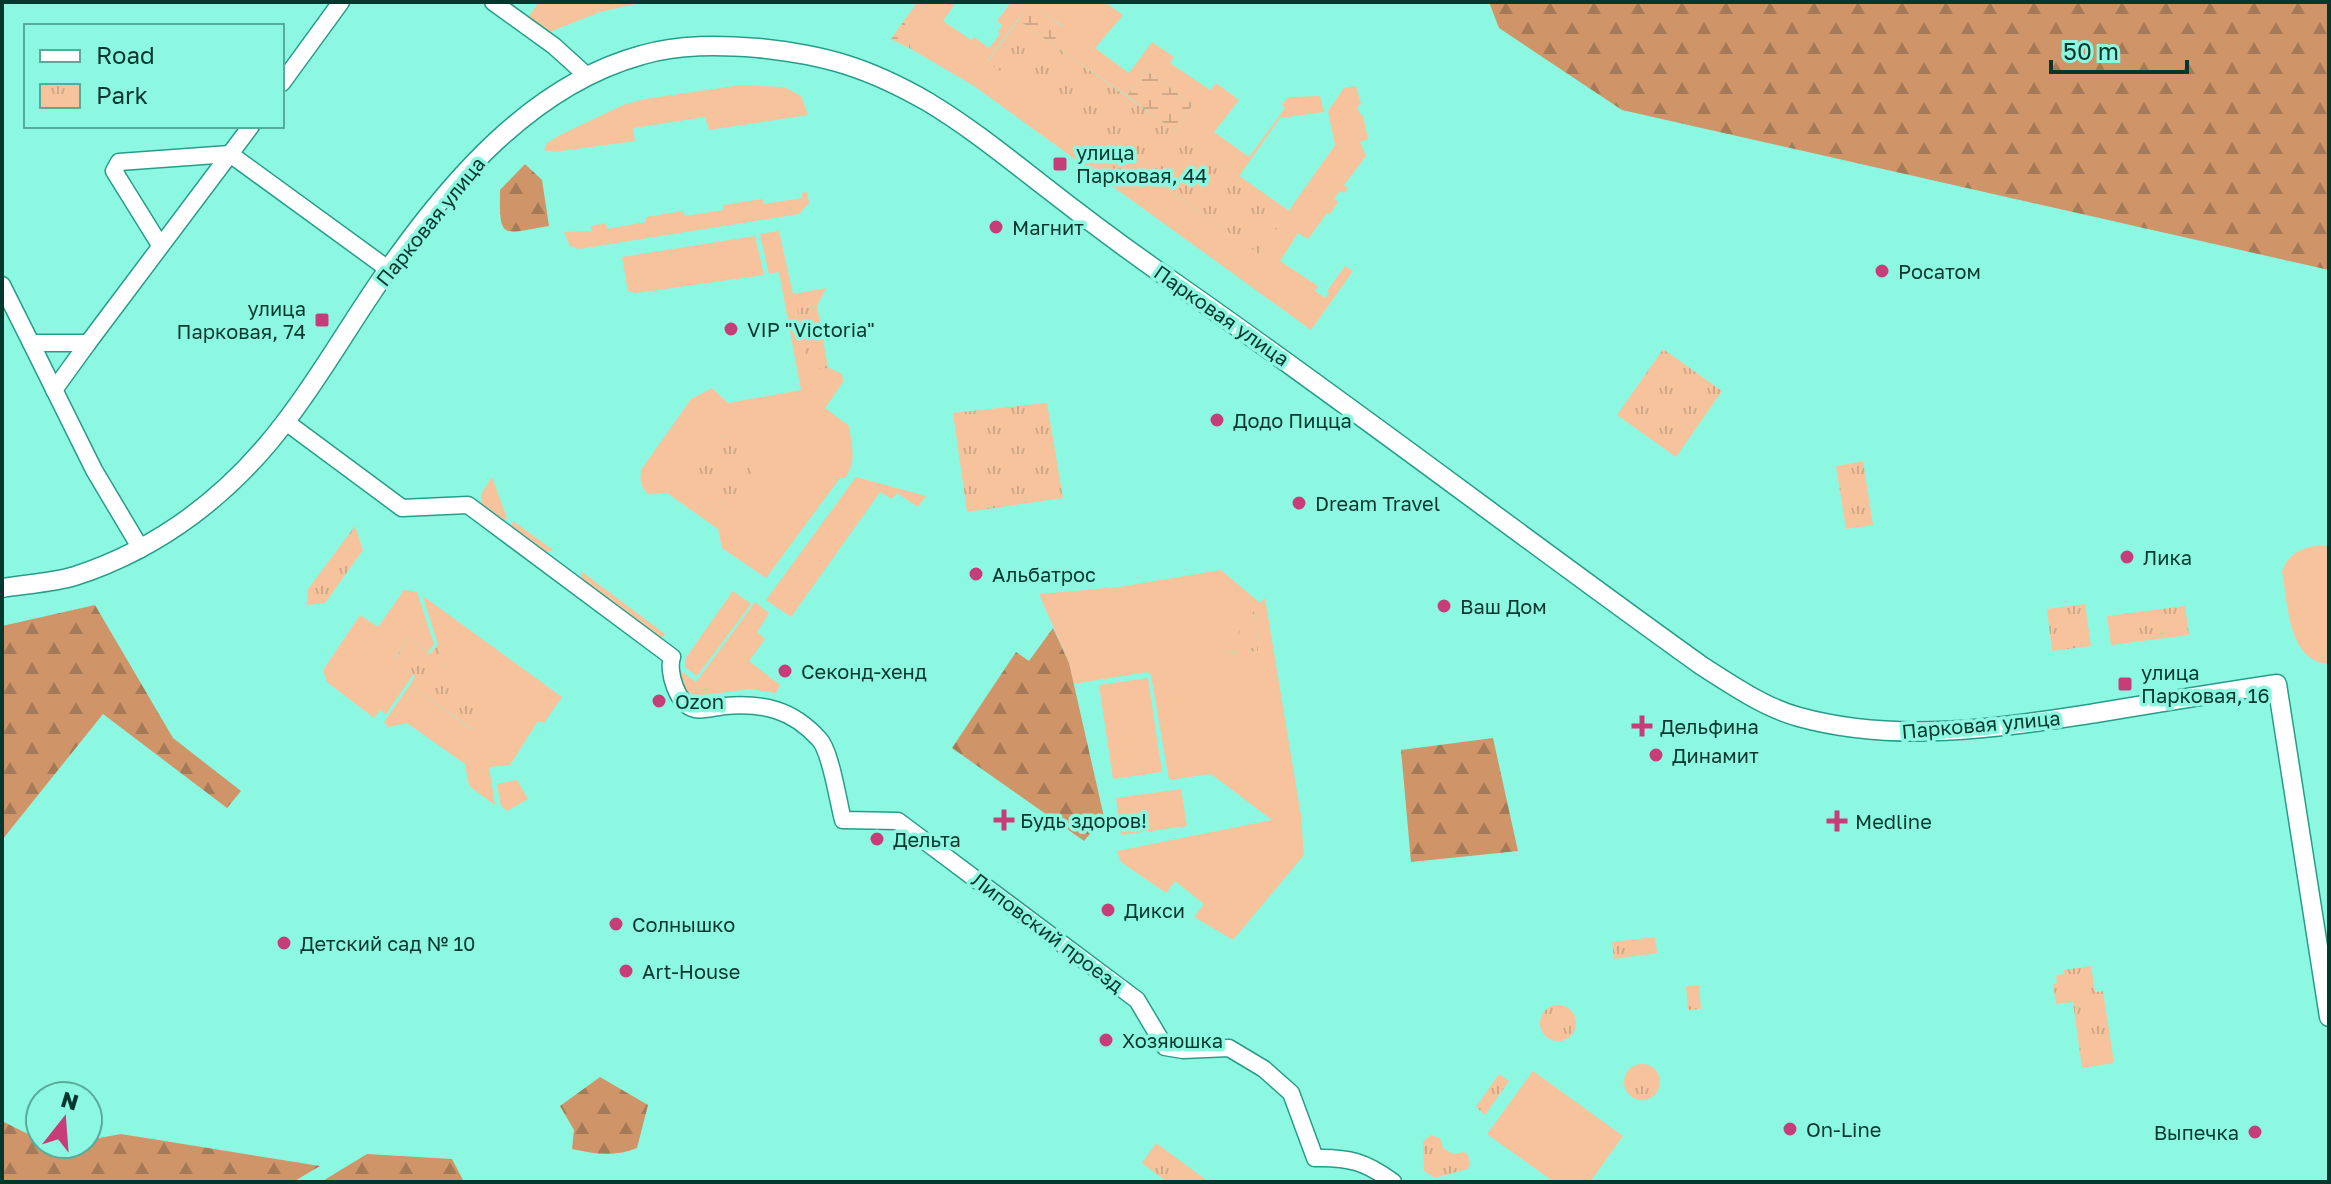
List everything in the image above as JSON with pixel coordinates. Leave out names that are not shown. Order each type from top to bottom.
[{"type":"street","points":[[284,80],[341,2]]},
{"type":"street","points":[[493,2],[554,46],[586,75]]},
{"type":"street","name":"Парковая улица","points":[[2,588],[71,577],[141,549],[184,522],[228,488],[286,422],[388,269],[457,182],[519,121],[586,75],[644,54],[718,44],[804,53],[863,68],[930,103],[985,140],[1119,244],[1307,375],[1702,666],[1753,697],[1796,716],[1880,731],[1935,731],[2017,725],[2277,684],[2329,1017]]},
{"type":"street","points":[[54,390],[250,128]]},
{"type":"street","points":[[160,245],[114,171],[119,162],[230,154],[388,269]]},
{"type":"street","points":[[2,285],[94,470],[141,549]]},
{"type":"street","points":[[31,343],[88,343]]},
{"type":"street","name":"Липовский проезд","points":[[286,422],[402,508],[468,505],[672,657],[670,663],[674,684],[684,702],[694,709],[746,704],[774,707],[789,716],[822,740],[843,820],[898,821],[1137,1000],[1165,1047],[1183,1050],[1229,1048],[1264,1069],[1291,1093],[1315,1158],[1335,1157],[1369,1164],[1393,1182]]},
{"type":"green space","points":[[539,2],[644,2],[600,12],[547,33],[528,17]]},
{"type":"green space","points":[[918,2],[956,2],[943,21],[989,48],[1000,34],[1002,25],[997,21],[1011,2],[1105,2],[1123,15],[1095,48],[1129,73],[1152,42],[1174,57],[1170,63],[1210,90],[1216,83],[1239,100],[1214,132],[1249,157],[1285,108],[1282,105],[1288,97],[1320,96],[1324,112],[1280,118],[1239,176],[1175,131],[1193,104],[1145,70],[1127,96],[1052,44],[1063,26],[1029,4],[987,61],[1098,138],[1137,185],[1145,174],[1259,253],[1335,145],[1328,111],[1344,88],[1356,86],[1361,104],[1357,107],[1363,115],[1368,139],[1360,142],[1366,156],[1344,185],[1348,188],[1344,193],[1340,191],[1334,199],[1338,202],[1330,214],[1327,213],[1308,239],[1298,233],[1280,261],[1318,286],[1315,291],[1325,298],[1345,266],[1353,271],[1311,330],[974,86],[911,49],[904,20]]},
{"type":"green space","points":[[1489,2],[2329,2],[2329,270],[1622,110],[1499,28]]},
{"type":"green space","points":[[1029,3],[1063,27],[1052,44],[1018,20]]},
{"type":"green space","points":[[904,20],[911,49],[891,39]]},
{"type":"green space","points":[[1018,20],[1289,211],[1259,254],[1146,174],[1137,185],[1089,151],[1097,138],[987,62]]},
{"type":"green space","points":[[1145,70],[1193,104],[1175,131],[1127,96]]},
{"type":"green space","points":[[741,85],[784,87],[801,96],[808,115],[709,130],[705,117],[633,128],[635,141],[554,152],[544,150],[547,143],[560,135],[623,105]]},
{"type":"green space","points":[[525,164],[542,180],[549,226],[513,232],[503,226],[500,190]]},
{"type":"green space","points":[[807,192],[809,203],[799,214],[579,249],[570,246],[564,232],[591,231],[591,226],[606,223],[607,229],[646,222],[646,217],[683,211],[685,216],[723,210],[723,205],[762,199],[764,204],[802,198],[802,193]]},
{"type":"green space","points":[[779,231],[793,294],[826,288],[817,306],[797,308],[827,367],[842,374],[843,382],[825,408],[849,426],[853,454],[845,478],[840,478],[766,578],[722,548],[718,529],[667,493],[648,494],[642,486],[641,477],[641,470],[691,399],[712,388],[728,403],[801,390],[779,272],[769,274],[760,234]],"holes":[[[721,436],[741,446],[750,459],[750,475],[744,489],[732,499],[718,504],[702,500],[687,484]]]},
{"type":"green space","points":[[755,236],[764,275],[636,293],[628,291],[622,257]]},
{"type":"green space","points":[[817,306],[828,368],[809,369],[797,308]]},
{"type":"green space","points":[[1663,349],[1722,391],[1676,457],[1617,415]]},
{"type":"green space","points":[[1047,403],[1063,498],[967,512],[953,413]]},
{"type":"green space","points":[[718,436],[742,446],[752,470],[742,494],[718,504],[694,494],[684,470],[694,446]]},
{"type":"green space","points":[[1863,461],[1873,525],[1846,529],[1836,466]]},
{"type":"green space","points":[[492,477],[507,518],[501,524],[482,510],[481,494]]},
{"type":"green space","points":[[856,477],[926,496],[918,507],[897,493],[892,499],[880,492],[791,617],[766,600]]},
{"type":"green space","points":[[513,521],[553,550],[537,554],[510,527]]},
{"type":"green space","points":[[355,526],[363,550],[325,603],[307,605],[308,589]]},
{"type":"green space","points":[[2322,545],[2329,547],[2329,664],[2315,661],[2297,642],[2288,614],[2282,571],[2298,552]]},
{"type":"green space","points":[[1221,570],[1260,603],[1265,598],[1301,816],[1304,855],[1233,940],[1194,917],[1204,904],[1175,881],[1166,893],[1121,862],[1117,851],[1272,820],[1211,774],[1169,780],[1151,675],[1147,672],[1073,684],[1069,663],[1039,594],[1119,587]],"holes":[[[1254,612],[1258,651],[1225,653]]]},
{"type":"green space","points":[[581,571],[665,634],[659,642],[581,585]]},
{"type":"green space","points":[[404,590],[417,592],[434,644],[428,652],[409,638],[393,660],[413,675],[386,714],[380,710],[374,718],[327,682],[323,670],[360,615],[378,627]]},
{"type":"green space","points":[[733,591],[751,604],[697,676],[685,667],[685,659]]},
{"type":"green space","points":[[423,596],[562,697],[544,723],[538,721],[510,765],[489,767],[495,805],[469,786],[465,764],[407,723],[388,727],[384,722],[410,685],[472,730],[446,671]]},
{"type":"green space","points":[[755,602],[769,613],[757,632],[765,639],[749,661],[780,685],[776,693],[750,689],[695,696],[682,688],[678,669],[696,682]]},
{"type":"green space","points":[[2085,604],[2091,646],[2052,651],[2047,609]]},
{"type":"green space","points":[[95,605],[173,738],[241,791],[227,808],[103,714],[2,840],[2,626]]},
{"type":"green space","points":[[2185,606],[2189,635],[2111,645],[2107,616]]},
{"type":"green space","points":[[1254,611],[1258,651],[1224,653]]},
{"type":"green space","points":[[1053,628],[1069,663],[1104,817],[1084,841],[952,748],[1016,652],[1029,661]]},
{"type":"green space","points":[[409,638],[430,654],[438,644],[446,671],[490,704],[473,730],[410,685],[415,676],[393,661]]},
{"type":"green space","points":[[1148,678],[1162,772],[1113,779],[1099,685]]},
{"type":"green space","points":[[1493,738],[1518,851],[1411,862],[1401,750]]},
{"type":"green space","points":[[517,780],[528,799],[507,811],[501,806],[497,784]]},
{"type":"green space","points":[[1181,789],[1187,826],[1121,835],[1116,798]]},
{"type":"green space","points":[[1655,937],[1657,953],[1614,959],[1612,942]]},
{"type":"green space","points":[[2091,966],[2095,992],[2103,991],[2114,1063],[2082,1068],[2073,1002],[2056,1004],[2053,984],[2057,983],[2056,975],[2064,974],[2064,970]]},
{"type":"green space","points":[[1699,985],[1701,1009],[1688,1010],[1686,986]]},
{"type":"green space","points":[[1558,1005],[1571,1010],[1576,1023],[1571,1036],[1558,1041],[1545,1036],[1540,1023],[1545,1010]]},
{"type":"green space","points":[[1642,1064],[1655,1069],[1660,1082],[1655,1095],[1642,1100],[1629,1095],[1624,1082],[1629,1069]]},
{"type":"green space","points":[[1533,1071],[1623,1136],[1590,1182],[1554,1182],[1487,1134]]},
{"type":"green space","points":[[1499,1074],[1509,1081],[1485,1115],[1476,1107]]},
{"type":"green space","points":[[600,1077],[648,1105],[637,1148],[605,1154],[572,1149],[574,1130],[560,1106]]},
{"type":"green space","points":[[2,1121],[24,1132],[24,1160],[104,1160],[104,1137],[121,1134],[320,1166],[293,1182],[2,1182]]},
{"type":"green space","points":[[1430,1135],[1440,1138],[1443,1148],[1453,1154],[1464,1152],[1468,1155],[1470,1165],[1467,1169],[1435,1178],[1424,1171],[1423,1142]]},
{"type":"green space","points":[[1156,1143],[1209,1182],[1167,1182],[1142,1163]]},
{"type":"green space","points":[[367,1154],[452,1159],[464,1182],[321,1182]]},
{"type":"place","name":"улица Парковая, 44","points":[[1060,164]]},
{"type":"place","name":"Магнит","points":[[996,227]]},
{"type":"place","name":"Росатом","points":[[1882,271]]},
{"type":"place","name":"улица Парковая, 74","points":[[322,320]]},
{"type":"place","name":"VIP \"Victoria\"","points":[[731,329]]},
{"type":"place","name":"Додо Пицца","points":[[1217,420]]},
{"type":"place","name":"Dream Travel","points":[[1299,503]]},
{"type":"place","name":"Лика","points":[[2127,557]]},
{"type":"place","name":"Альбатрос","points":[[976,574]]},
{"type":"place","name":"Ваш Дом","points":[[1444,606]]},
{"type":"place","name":"Секонд-хенд","points":[[785,671]]},
{"type":"place","name":"улица Парковая, 16","points":[[2125,684]]},
{"type":"place","name":"Ozon","points":[[659,701]]},
{"type":"place","name":"Дельфина","points":[[1642,726]]},
{"type":"place","name":"Динамит","points":[[1656,755]]},
{"type":"place","name":"Будь здоров!","points":[[1004,820]]},
{"type":"place","name":"Medline","points":[[1837,821]]},
{"type":"place","name":"Дельта","points":[[877,839]]},
{"type":"place","name":"Дикси","points":[[1108,910]]},
{"type":"place","name":"Солнышко","points":[[616,924]]},
{"type":"place","name":"Детский сад № 10","points":[[284,943]]},
{"type":"place","name":"Art-House","points":[[626,971]]},
{"type":"place","name":"Хозяюшка","points":[[1106,1040]]},
{"type":"place","name":"On-Line","points":[[1790,1129]]},
{"type":"place","name":"Выпечка","points":[[2255,1132]]}]
